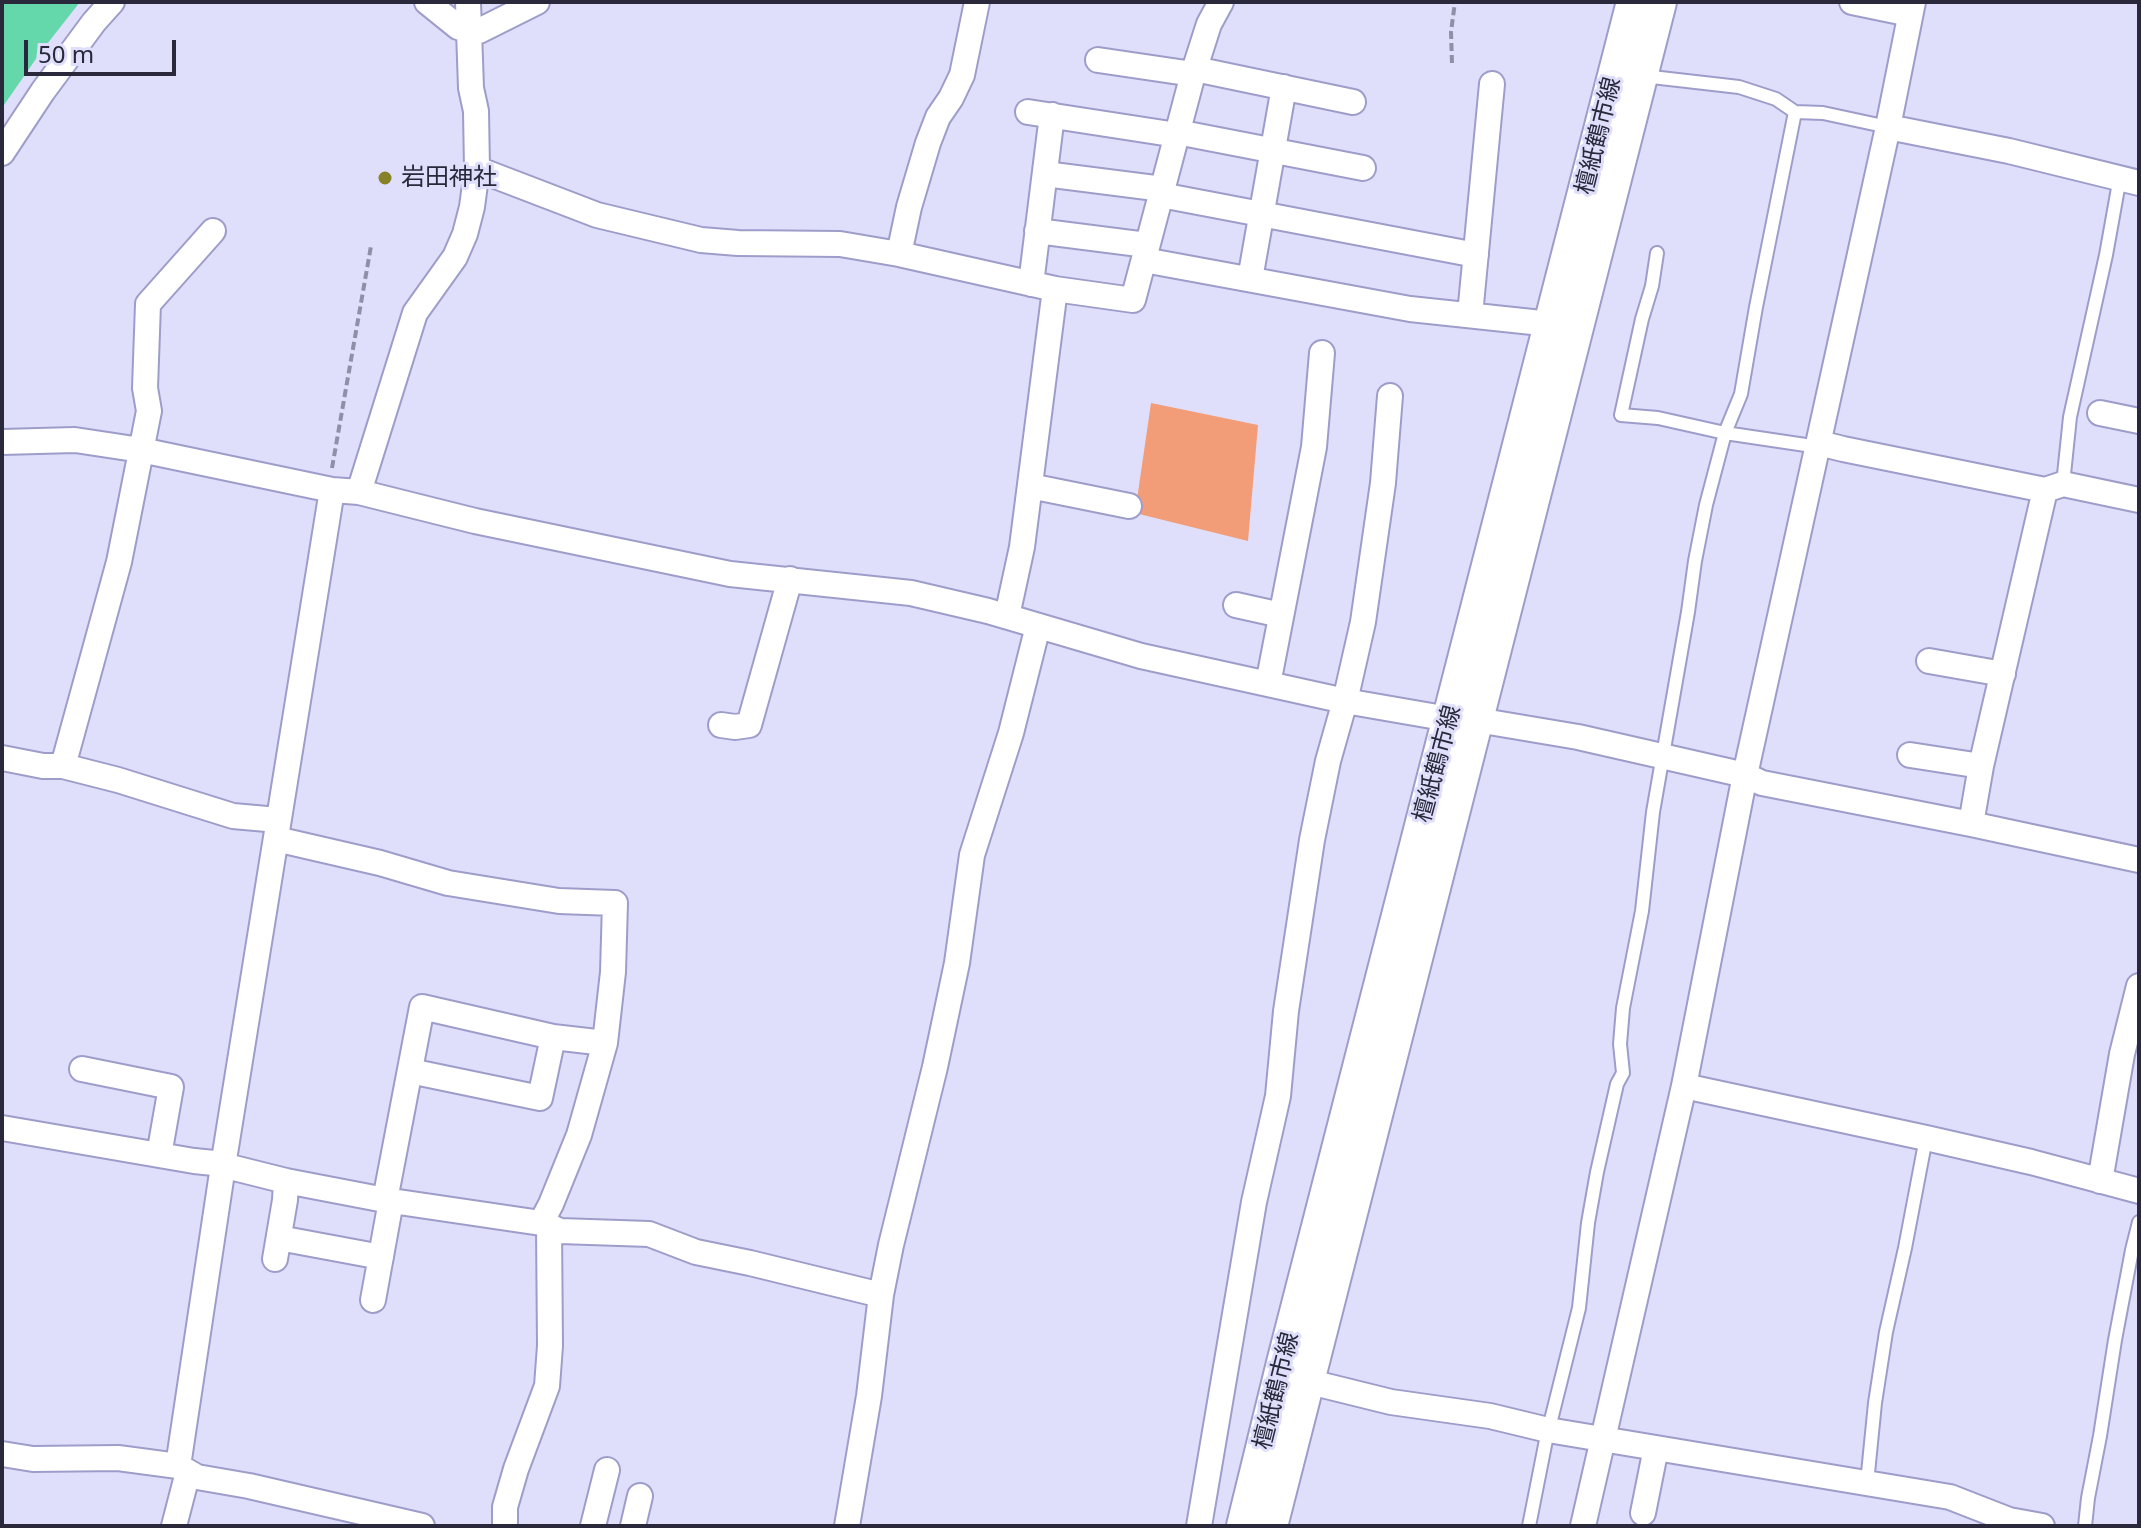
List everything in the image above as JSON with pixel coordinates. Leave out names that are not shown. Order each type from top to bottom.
[{"type":"main road","name":"檀紙鶴市線","points":[[1270,1526],[1463,719],[1551,324],[1634,2]]},
{"type":"main road","name":"檀紙鶴市線","points":[[1244,1526],[1284,1363],[1659,2]]},
{"type":"street","points":[[2,153],[43,91],[112,2]]},
{"type":"street","points":[[427,2],[458,27],[470,31],[479,31],[537,2]]},
{"type":"street","points":[[359,492],[415,313],[455,257],[472,207],[477,169],[476,111],[471,88],[468,2]]},
{"type":"street","points":[[899,254],[928,143],[938,117],[962,75],[977,2]]},
{"type":"street","points":[[477,169],[597,215],[701,240],[840,244],[1043,286],[1133,300],[1194,71],[1209,24],[1221,2]]},
{"type":"street","points":[[1583,1526],[1684,1086],[1745,775],[1888,127],[1911,8],[1852,2]]},
{"type":"street","points":[[1098,60],[1194,71],[1353,102]]},
{"type":"street","points":[[1470,315],[1492,84]]},
{"type":"street","points":[[1250,279],[1284,87]]},
{"type":"street","points":[[1007,616],[1022,547],[1030,486],[1043,286],[1037,231],[1045,174],[1040,114],[1177,134],[1363,168]]},
{"type":"street","points":[[1888,127],[2009,151],[2129,180]]},
{"type":"street","points":[[1045,174],[1162,192],[1476,255]]},
{"type":"street","points":[[63,766],[119,562],[149,411],[145,388],[148,304],[213,231]]},
{"type":"street","points":[[1037,231],[1146,253],[1250,279],[1410,309],[1551,324]]},
{"type":"street","points":[[1268,684],[1314,447],[1322,353]]},
{"type":"street","points":[[1199,1526],[1254,1202],[1278,1096],[1286,1011],[1312,840],[1328,761],[1363,622],[1383,483],[1390,396]]},
{"type":"street","points":[[2100,413],[2139,421]]},
{"type":"street","points":[[2,442],[75,440],[141,450],[332,490],[359,492],[475,521],[715,571],[911,593],[1007,616],[1141,656],[1345,701],[1578,737],[1745,775],[1762,783],[2139,860]]},
{"type":"street","points":[[1819,445],[2139,500]]},
{"type":"street","points":[[1030,486],[1129,506]]},
{"type":"street","points":[[1971,824],[2003,674],[2054,487]]},
{"type":"street","points":[[174,1526],[223,1166],[332,490]]},
{"type":"street","points":[[721,725],[749,725],[790,579]]},
{"type":"street","points":[[1236,605],[1281,615]]},
{"type":"street","points":[[847,1526],[869,1396],[881,1295],[957,963],[972,855],[1011,733],[1038,626]]},
{"type":"street","points":[[1929,661],[2003,674]]},
{"type":"street","points":[[1910,755],[1981,766]]},
{"type":"street","points":[[2,758],[43,766],[63,766],[118,780],[448,883],[559,901],[615,903],[613,972],[605,1043],[579,1135],[545,1225],[550,1346],[547,1386],[516,1469],[505,1507],[505,1526]]},
{"type":"street","points":[[2100,1181],[2122,1054],[2139,986]]},
{"type":"street","points":[[373,1300],[422,1007],[553,1037],[605,1043]]},
{"type":"street","points":[[410,1071],[540,1098],[553,1037]]},
{"type":"street","points":[[82,1069],[171,1087],[159,1155]]},
{"type":"street","points":[[1684,1086],[2031,1162],[2139,1191]]},
{"type":"street","points":[[2,1128],[223,1166],[388,1200],[545,1225],[560,1231],[649,1234],[696,1252],[881,1295]]},
{"type":"street","points":[[286,1181],[277,1248],[381,1257]]},
{"type":"street","points":[[1306,1381],[1391,1402],[1490,1416],[1548,1430],[1950,1497],[2009,1520],[2042,1526]]},
{"type":"street","points":[[1643,1513],[1656,1448]]},
{"type":"street","points":[[2,1454],[33,1459],[118,1458],[183,1469],[197,1477],[249,1486],[384,1522],[422,1526]]},
{"type":"street","points":[[593,1526],[607,1470]]},
{"type":"street","points":[[633,1526],[640,1496]]},
{"type":"lane","points":[[1640,76],[1739,87],[1776,99],[1795,112],[1823,113],[1888,127]]},
{"type":"lane","points":[[1529,1526],[1548,1430],[1579,1308],[1597,1172],[1617,1084],[1623,1073],[1620,1044],[1623,1008],[1642,911],[1653,812],[1703,519],[1725,433],[1741,394],[1795,112]]},
{"type":"lane","points":[[2054,487],[2106,255],[2129,180]]},
{"type":"lane","points":[[1657,253],[1621,415],[1658,418],[1725,433],[1819,445]]},
{"type":"lane","points":[[1867,1483],[1886,1332],[1926,1138]]},
{"type":"lane","points":[[2085,1526],[2115,1340],[2139,1222]]},
{"type":"path","points":[[1452,63],[1451,32],[1455,2]]},
{"type":"path","points":[[332,490],[330,479],[371,246]]},
{"type":"shaded area","points":[[2,2],[80,2],[2,108]]},
{"type":"shaded area","points":[[1151,403],[1258,425],[1248,541],[1135,513]]},
{"type":"place","name":"岩田神社","points":[[385,178]]}]
